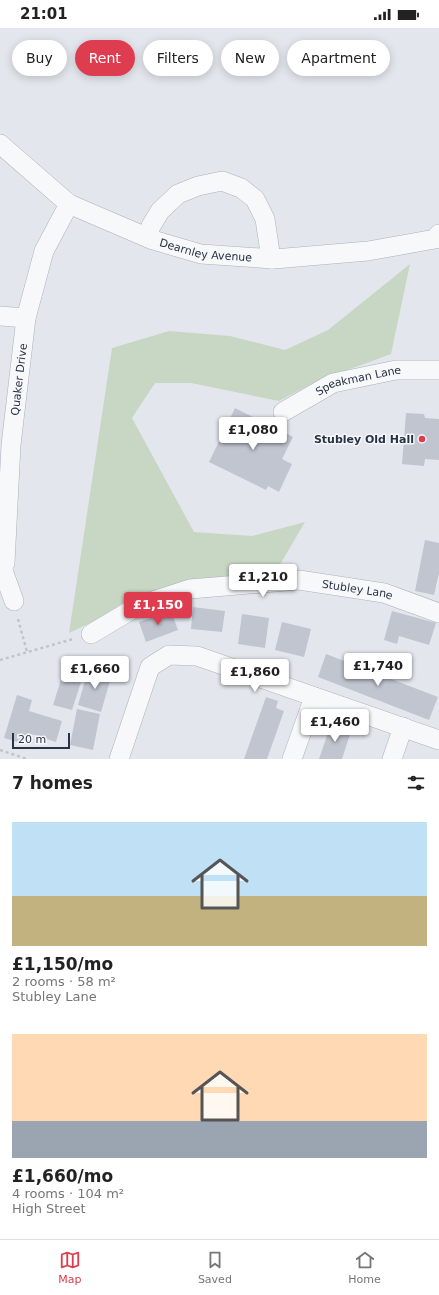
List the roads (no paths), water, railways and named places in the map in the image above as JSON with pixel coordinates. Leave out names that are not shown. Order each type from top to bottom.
[{"type":"street","name":"Dearnley Avenue","points":[[0,144],[69,204],[147,238],[201,254],[271,259],[368,251],[435,239],[439,234]]},
{"type":"street","points":[[147,238],[151,226],[160,210],[178,194],[198,186],[222,181],[241,188],[255,199],[265,219],[271,259]]},
{"type":"street","name":"Quaker Drive","points":[[2,565],[11,445],[26,318],[44,251],[69,204]]},
{"type":"street","points":[[0,316],[26,318]]},
{"type":"street","name":"Speakman Lane","points":[[283,412],[333,383],[396,370],[439,370]]},
{"type":"street","points":[[2,565],[14,601]]},
{"type":"street","name":"Stubley Lane","points":[[91,634],[138,606],[190,589],[299,580],[384,593],[439,614]]},
{"type":"street","points":[[119,759],[150,667],[169,655],[197,656],[439,740]]},
{"type":"street","points":[[292,759],[314,697]]},
{"type":"street","points":[[392,759],[403,727]]},
{"type":"place","name":"Stubley Old Hall","points":[[422,439]]}]
